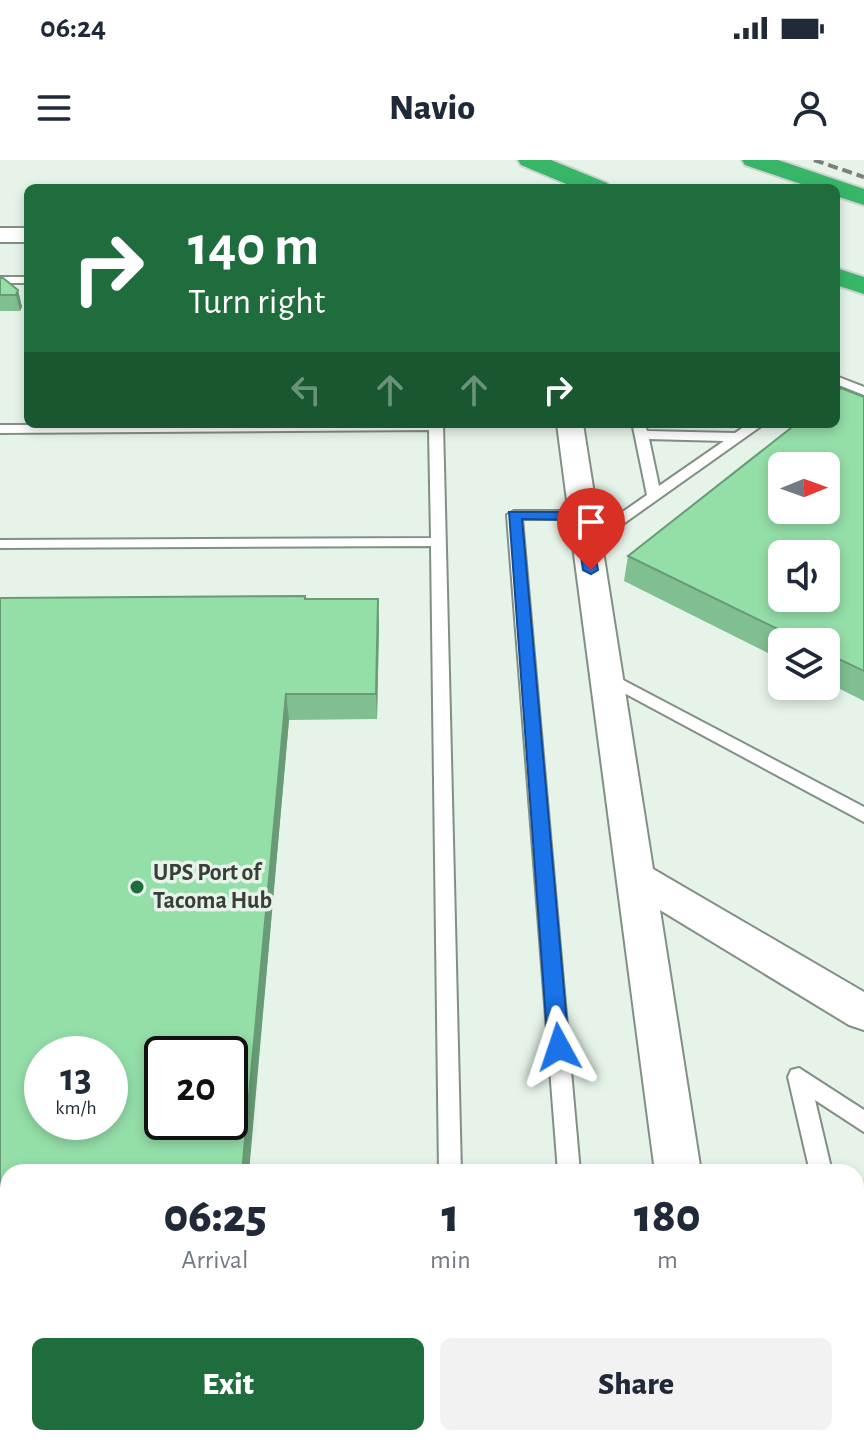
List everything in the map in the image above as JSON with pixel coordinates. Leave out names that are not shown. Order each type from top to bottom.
[{"type":"highway","points":[[530,160],[588,184]]},
{"type":"highway","points":[[754,160],[825,184]]},
{"type":"highway","points":[[840,189],[864,197]]},
{"type":"highway","points":[[840,277],[864,286]]},
{"type":"street","points":[[0,235],[24,235]]},
{"type":"street","points":[[571,428],[677,1164]]},
{"type":"street","points":[[635,877],[864,1013]]},
{"type":"lane","points":[[0,280],[24,280]]},
{"type":"lane","points":[[840,382],[864,391]]},
{"type":"lane","points":[[0,429],[109,428]]},
{"type":"lane","points":[[436,428],[450,1164]]},
{"type":"lane","points":[[568,1164],[514,515],[585,529],[654,496],[751,428]]},
{"type":"lane","points":[[654,496],[641,430],[738,437]]},
{"type":"lane","points":[[0,544],[438,542]]},
{"type":"lane","points":[[606,676],[864,815]]},
{"type":"lane","points":[[819,1164],[799,1077],[864,1122]]},
{"type":"building","points":[[0,278],[18,290],[16,295],[0,295]]},
{"type":"building","points":[[841,388],[864,397],[864,671],[840,660],[840,628],[775,628],[628,556],[791,428],[840,428]]},
{"type":"building","name":"UPS Port of Tacoma Hub","points":[[305,596],[305,599],[378,599],[376,694],[286,694],[248,1107],[248,1036],[144,1036],[144,1140],[245,1140],[243,1164],[0,1164],[0,598]]},
{"type":"railway","points":[[814,160],[864,177]]},
{"type":"place","name":"UPS Port of Tacoma Hub","points":[[137,887]]},
{"type":"route","points":[[559,1047],[514,515],[583,515],[591,570]]}]
